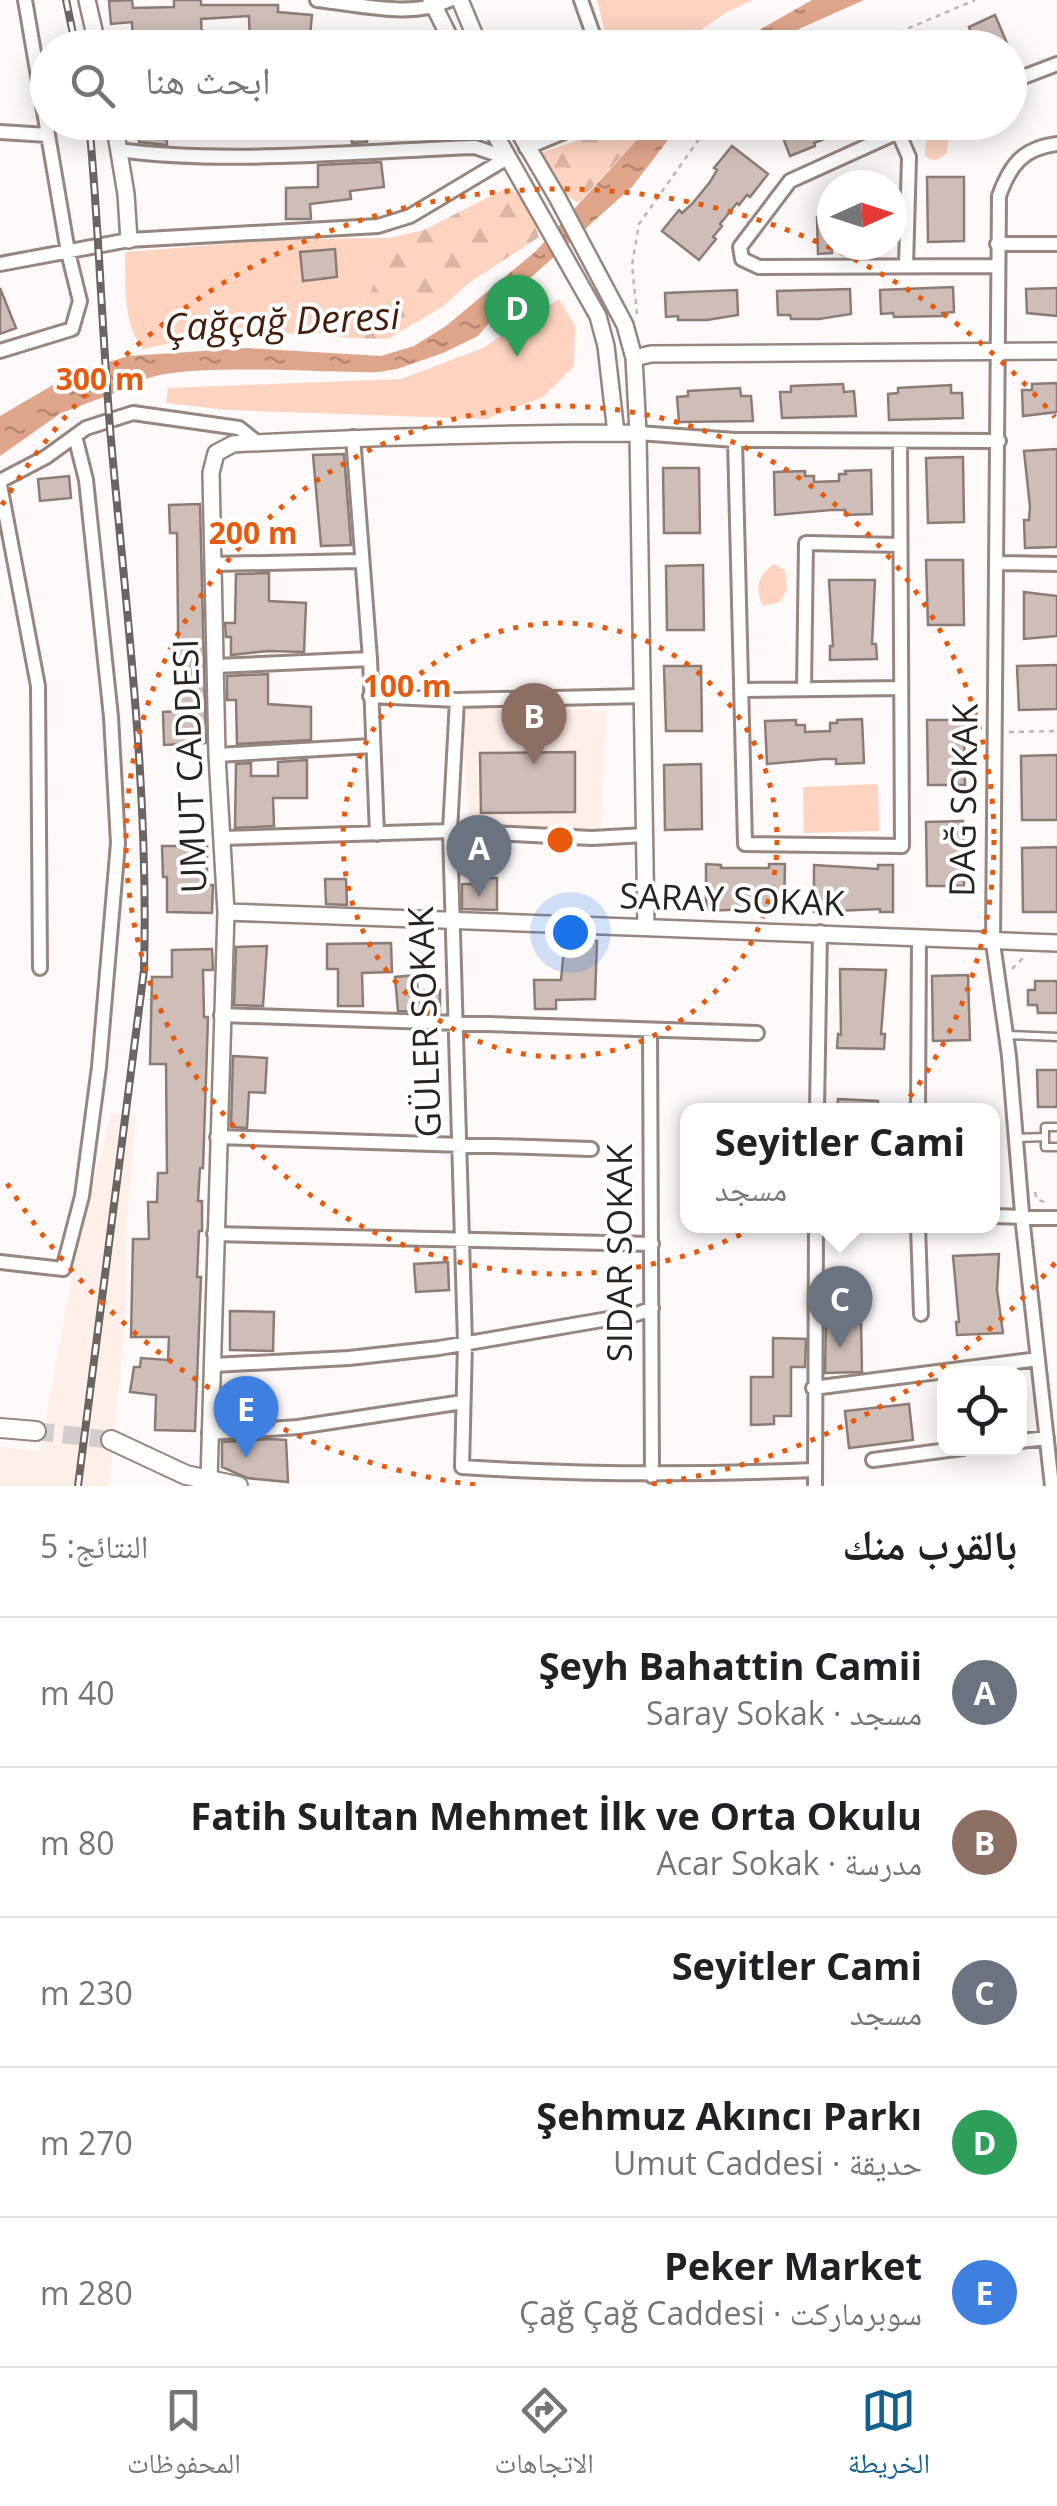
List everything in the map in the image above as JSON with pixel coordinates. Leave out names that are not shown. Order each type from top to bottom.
[{"type":"main road","points":[[0,1428],[36,1431]]},
{"type":"main road","points":[[110,1440],[186,1476],[236,1486]]},
{"type":"street","points":[[25,0],[30,30]]},
{"type":"street","points":[[87,0],[94,30]]},
{"type":"street","points":[[317,0],[432,4],[450,0]]},
{"type":"street","points":[[460,0],[472,30]]},
{"type":"street","points":[[580,0],[591,30]]},
{"type":"street","points":[[432,4],[446,30]]},
{"type":"street","points":[[1027,75],[1057,64]]},
{"type":"street","points":[[0,132],[30,134]]},
{"type":"street","points":[[0,351],[72,329],[80,300],[49,140]]},
{"type":"street","points":[[117,140],[130,240]]},
{"type":"street","points":[[497,140],[598,316],[606,346],[616,433]]},
{"type":"street","points":[[522,140],[557,196],[625,325],[634,358],[646,927]]},
{"type":"street","points":[[526,148],[545,140]]},
{"type":"street","points":[[880,140],[790,181],[740,247],[742,259],[759,267],[998,266]]},
{"type":"street","points":[[902,140],[910,157],[906,266]]},
{"type":"street","name":"DAĞ SOKAK","points":[[1052,1486],[1053,1460],[1047,1438],[1006,1034],[993,943],[999,196],[1008,172],[1022,154],[1057,144]]},
{"type":"street","points":[[118,150],[240,155],[476,147],[506,158]]},
{"type":"street","points":[[0,264],[130,240],[378,226],[410,216],[506,158]]},
{"type":"street","points":[[997,244],[1057,244]]},
{"type":"street","points":[[634,358],[651,354],[1057,351]]},
{"type":"street","points":[[40,968],[38,686],[0,483],[86,428],[133,414],[239,428],[258,443]]},
{"type":"street","name":"UMUT CADDESI","points":[[209,1480],[216,1138],[226,912],[212,564],[211,472],[216,454],[233,444],[353,438],[457,433],[638,433]]},
{"type":"street","points":[[638,433],[735,440],[999,442]]},
{"type":"street","points":[[0,1262],[63,1269],[84,1184],[106,989],[118,843],[111,717],[86,480],[75,436]]},
{"type":"street","points":[[353,438],[370,659],[377,834]]},
{"type":"street","points":[[735,440],[746,844],[902,846],[900,441]]},
{"type":"street","points":[[804,689],[806,543],[900,545]]},
{"type":"street","points":[[212,564],[360,560]]},
{"type":"street","points":[[998,563],[1057,564]]},
{"type":"street","points":[[215,666],[370,659]]},
{"type":"street","points":[[742,690],[901,688]]},
{"type":"street","points":[[370,696],[457,700],[643,696]]},
{"type":"street","name":"GÜLER SOKAK","points":[[457,700],[450,831],[465,1343],[462,1466],[652,1476]]},
{"type":"street","points":[[217,756],[372,746]]},
{"type":"street","points":[[223,838],[450,831],[592,838],[645,835]]},
{"type":"street","name":"SARAY SOKAK","points":[[226,912],[1057,943]]},
{"type":"street","points":[[818,1103],[820,932]]},
{"type":"street","points":[[918,1103],[919,938]]},
{"type":"street","points":[[222,1015],[756,1033]]},
{"type":"street","name":"SIDAR SOKAK","points":[[650,1030],[652,1476]]},
{"type":"street","points":[[216,1138],[591,1148]]},
{"type":"street","points":[[1000,1216],[1057,1218]]},
{"type":"street","points":[[815,1486],[816,1233]]},
{"type":"street","points":[[918,1233],[921,1314]]},
{"type":"street","points":[[214,1234],[652,1244]]},
{"type":"street","points":[[213,1365],[349,1358],[465,1343],[637,1314],[652,1308]]},
{"type":"street","points":[[813,1388],[1038,1359]]},
{"type":"street","points":[[209,1433],[298,1427],[463,1402]]},
{"type":"street","points":[[1027,1440],[1047,1438]]},
{"type":"street","points":[[873,1460],[937,1451]]},
{"type":"street","points":[[652,1476],[814,1470]]},
{"type":"lane","points":[[1006,1034],[1057,1037]]},
{"type":"lane","points":[[1057,1127],[1046,1127],[1045,1138],[1045,1147],[1057,1147]]},
{"type":"lane","points":[[1016,1138],[1045,1138]]},
{"type":"path","points":[[904,30],[975,0]]},
{"type":"path","points":[[639,327],[632,286],[634,237],[639,224],[698,140]]},
{"type":"path","points":[[994,732],[1057,730]]},
{"type":"path","points":[[1032,1182],[1037,1199],[1049,1204]]},
{"type":"shaded area","points":[[461,704],[606,711],[601,829],[478,825],[469,819]]},
{"type":"shaded area","points":[[111,1113],[136,1116],[126,1229],[126,1313],[109,1486],[0,1486],[0,1447],[40,1452],[73,1272]]},
{"type":"green space","points":[[597,0],[753,0],[701,30],[604,30]]},
{"type":"green space","points":[[579,140],[636,140],[578,203],[564,193],[538,154]]},
{"type":"green space","points":[[948,140],[947,153],[939,158],[925,156],[926,141]]},
{"type":"green space","points":[[508,187],[527,201],[539,237],[469,283],[442,307],[388,339],[304,331],[362,303],[373,286],[389,238],[424,230]]},
{"type":"green space","points":[[389,238],[370,294],[355,309],[319,321],[304,331],[290,334],[254,325],[143,349],[131,327],[126,303],[125,252],[288,239]]},
{"type":"green space","points":[[559,299],[575,326],[574,366],[543,397],[486,419],[227,410],[166,403],[168,388],[401,379],[483,348]]},
{"type":"green space","points":[[774,564],[785,570],[787,589],[780,602],[763,606],[759,582]]},
{"type":"green space","points":[[878,784],[879,831],[804,833],[803,787]]},
{"type":"water","points":[[812,0],[864,0],[798,30],[759,30]]},
{"type":"water","points":[[637,140],[668,140],[632,187],[518,289],[478,336],[443,353],[379,372],[250,369],[152,377],[61,413],[0,456],[0,416],[77,371],[129,356],[246,348],[381,356],[414,346],[446,326],[536,251]]},
{"type":"building","points":[[132,0],[133,8],[174,7],[174,0],[201,0],[201,5],[278,5],[278,12],[312,15],[310,30],[249,30],[249,16],[201,19],[202,30],[132,30],[132,22],[111,24],[109,1]]},
{"type":"building","points":[[995,15],[1001,30],[970,30],[969,27]]},
{"type":"building","points":[[167,140],[167,145],[139,142]]},
{"type":"building","points":[[784,140],[822,140],[815,146],[790,156]]},
{"type":"building","points":[[732,146],[768,174],[720,224],[713,237],[716,239],[699,260],[662,231],[679,210],[682,213],[692,204]]},
{"type":"building","points":[[381,162],[384,187],[350,191],[351,199],[310,204],[311,219],[286,219],[286,188],[318,187],[318,165]]},
{"type":"building","points":[[927,177],[964,177],[964,241],[928,242]]},
{"type":"building","points":[[335,249],[337,277],[303,281],[300,252]]},
{"type":"building","points":[[953,287],[954,312],[942,313],[943,316],[881,314],[880,290]]},
{"type":"building","points":[[0,288],[16,328],[0,334]]},
{"type":"building","points":[[1057,288],[1057,316],[1027,313],[1026,289]]},
{"type":"building","points":[[850,289],[851,314],[819,319],[778,315],[777,291]]},
{"type":"building","points":[[737,290],[738,315],[707,320],[666,317],[665,293]]},
{"type":"building","points":[[1057,383],[1057,412],[1023,416],[1022,390],[1032,390],[1032,384]]},
{"type":"building","points":[[843,384],[844,392],[854,391],[856,416],[782,418],[780,392],[791,392],[791,386]]},
{"type":"building","points":[[951,385],[951,393],[962,393],[963,418],[889,420],[888,394],[898,393],[898,388]]},
{"type":"building","points":[[740,388],[741,396],[751,396],[753,421],[679,422],[677,397],[688,396],[688,391]]},
{"type":"building","points":[[1057,449],[1057,547],[1025,548],[1024,520],[1029,520],[1030,507],[1024,451]]},
{"type":"building","points":[[344,454],[351,545],[321,546],[313,455]]},
{"type":"building","points":[[963,457],[964,522],[928,523],[926,458]]},
{"type":"building","points":[[663,468],[699,468],[700,533],[664,533]]},
{"type":"building","points":[[871,470],[872,514],[845,515],[845,510],[831,510],[775,515],[774,472],[805,471],[805,476],[814,476],[814,482],[839,481],[839,474],[846,474],[845,471]]},
{"type":"building","points":[[69,476],[71,498],[40,501],[38,479]]},
{"type":"building","points":[[200,504],[206,743],[164,745],[163,712],[179,711],[177,533],[170,533],[169,505]]},
{"type":"building","points":[[926,560],[963,560],[964,625],[928,625]]},
{"type":"building","points":[[703,565],[704,630],[667,630],[666,566]]},
{"type":"building","points":[[269,573],[269,601],[306,603],[304,652],[231,655],[231,637],[226,637],[225,623],[235,623],[236,574]]},
{"type":"building","points":[[829,580],[875,580],[872,644],[876,644],[877,659],[830,660],[833,646]]},
{"type":"building","points":[[1024,592],[1057,596],[1057,636],[1024,639]]},
{"type":"building","points":[[1057,665],[1057,709],[1019,710],[1017,666]]},
{"type":"building","points":[[664,666],[701,666],[702,731],[666,731]]},
{"type":"building","points":[[268,674],[268,704],[311,707],[311,740],[237,744],[236,700],[227,700],[227,676]]},
{"type":"building","points":[[862,719],[864,763],[836,764],[836,759],[823,759],[767,764],[765,721],[796,720],[796,725],[805,725],[805,732],[830,731],[830,723],[837,720]]},
{"type":"building","points":[[927,720],[964,720],[965,785],[928,785]]},
{"type":"building","points":[[575,752],[575,812],[481,813],[480,753]]},
{"type":"building","points":[[1057,755],[1057,820],[1022,820],[1021,756]]},
{"type":"building","points":[[307,760],[307,798],[273,798],[274,826],[235,828],[236,764],[251,763],[251,776],[278,776],[278,762]]},
{"type":"building","points":[[701,764],[702,829],[665,830],[664,765]]},
{"type":"building","points":[[963,821],[964,886],[927,886],[926,822]]},
{"type":"building","points":[[162,846],[207,846],[207,885],[213,885],[212,913],[167,912]]},
{"type":"building","points":[[1057,847],[1057,912],[1023,912],[1022,848]]},
{"type":"building","points":[[706,864],[721,868],[769,868],[769,864],[785,864],[784,911],[706,911]]},
{"type":"building","points":[[814,865],[878,869],[878,865],[893,865],[893,912],[814,912]]},
{"type":"building","points":[[484,878],[497,878],[497,910],[462,909],[462,884],[484,884]]},
{"type":"building","points":[[325,879],[346,879],[347,905],[326,904]]},
{"type":"building","points":[[565,938],[597,941],[595,999],[556,1000],[556,1009],[535,1009],[534,980],[561,980]]},
{"type":"building","points":[[391,943],[392,972],[362,973],[363,1006],[338,1006],[338,969],[327,969],[327,944]]},
{"type":"building","points":[[267,946],[263,1006],[234,1005],[236,947]]},
{"type":"building","points":[[212,949],[213,970],[203,970],[204,1017],[208,1017],[203,1168],[198,1201],[202,1201],[202,1231],[197,1277],[201,1277],[195,1431],[155,1430],[156,1395],[130,1392],[134,1367],[140,1367],[141,1358],[168,1360],[169,1337],[131,1337],[133,1239],[149,1239],[148,1202],[157,1202],[158,1173],[167,1173],[166,1064],[150,1064],[152,977],[172,977],[172,950]]},
{"type":"building","points":[[840,969],[886,970],[881,1034],[885,1034],[884,1049],[837,1048],[838,1034],[841,1035]]},
{"type":"building","points":[[416,975],[418,991],[440,990],[440,1012],[398,1011],[395,977]]},
{"type":"building","points":[[968,975],[970,1040],[933,1041],[932,976]]},
{"type":"building","points":[[1035,981],[1057,981],[1057,1013],[1038,1013],[1037,1005],[1028,1005],[1028,990],[1035,990]]},
{"type":"building","points":[[233,1056],[267,1058],[265,1093],[249,1092],[247,1128],[231,1127]]},
{"type":"building","points":[[1037,1070],[1057,1070],[1057,1107],[1038,1107]]},
{"type":"building","points":[[838,1099],[878,1101],[878,1103],[838,1103]]},
{"type":"building","points":[[999,1254],[997,1290],[1003,1333],[957,1335],[953,1256]]},
{"type":"building","points":[[448,1262],[449,1290],[416,1292],[414,1264]]},
{"type":"building","points":[[230,1311],[274,1312],[273,1351],[230,1350]]},
{"type":"building","points":[[861,1322],[862,1372],[825,1373],[826,1323]]},
{"type":"building","points":[[773,1338],[806,1339],[805,1367],[791,1367],[791,1416],[774,1416],[774,1424],[751,1425],[751,1377],[773,1377]]},
{"type":"building","points":[[909,1404],[913,1440],[849,1448],[845,1411]]},
{"type":"building","points":[[286,1440],[288,1482],[247,1478],[222,1467],[222,1442]]},
{"type":"tunnel","points":[[36,1431],[111,1440]]},
{"type":"railway","points":[[66,0],[72,30]]},
{"type":"railway","points":[[78,1486],[144,970],[145,903],[135,705],[111,440],[90,140]]},
{"type":"place","name":"Şehmuz Akıncı Parkı","points":[[517,357]]},
{"type":"place","name":"Fatih Sultan Mehmet İlk ve Orta Okulu","points":[[534,765]]},
{"type":"place","name":"Şeyh Bahattin Camii","points":[[479,897]]},
{"type":"place","name":"Seyitler Cami","points":[[840,1348]]},
{"type":"place","name":"Peker Market","points":[[246,1458]]},
{"type":"water label","name":"Çağçağ Deresi","points":[[282,322]]}]
